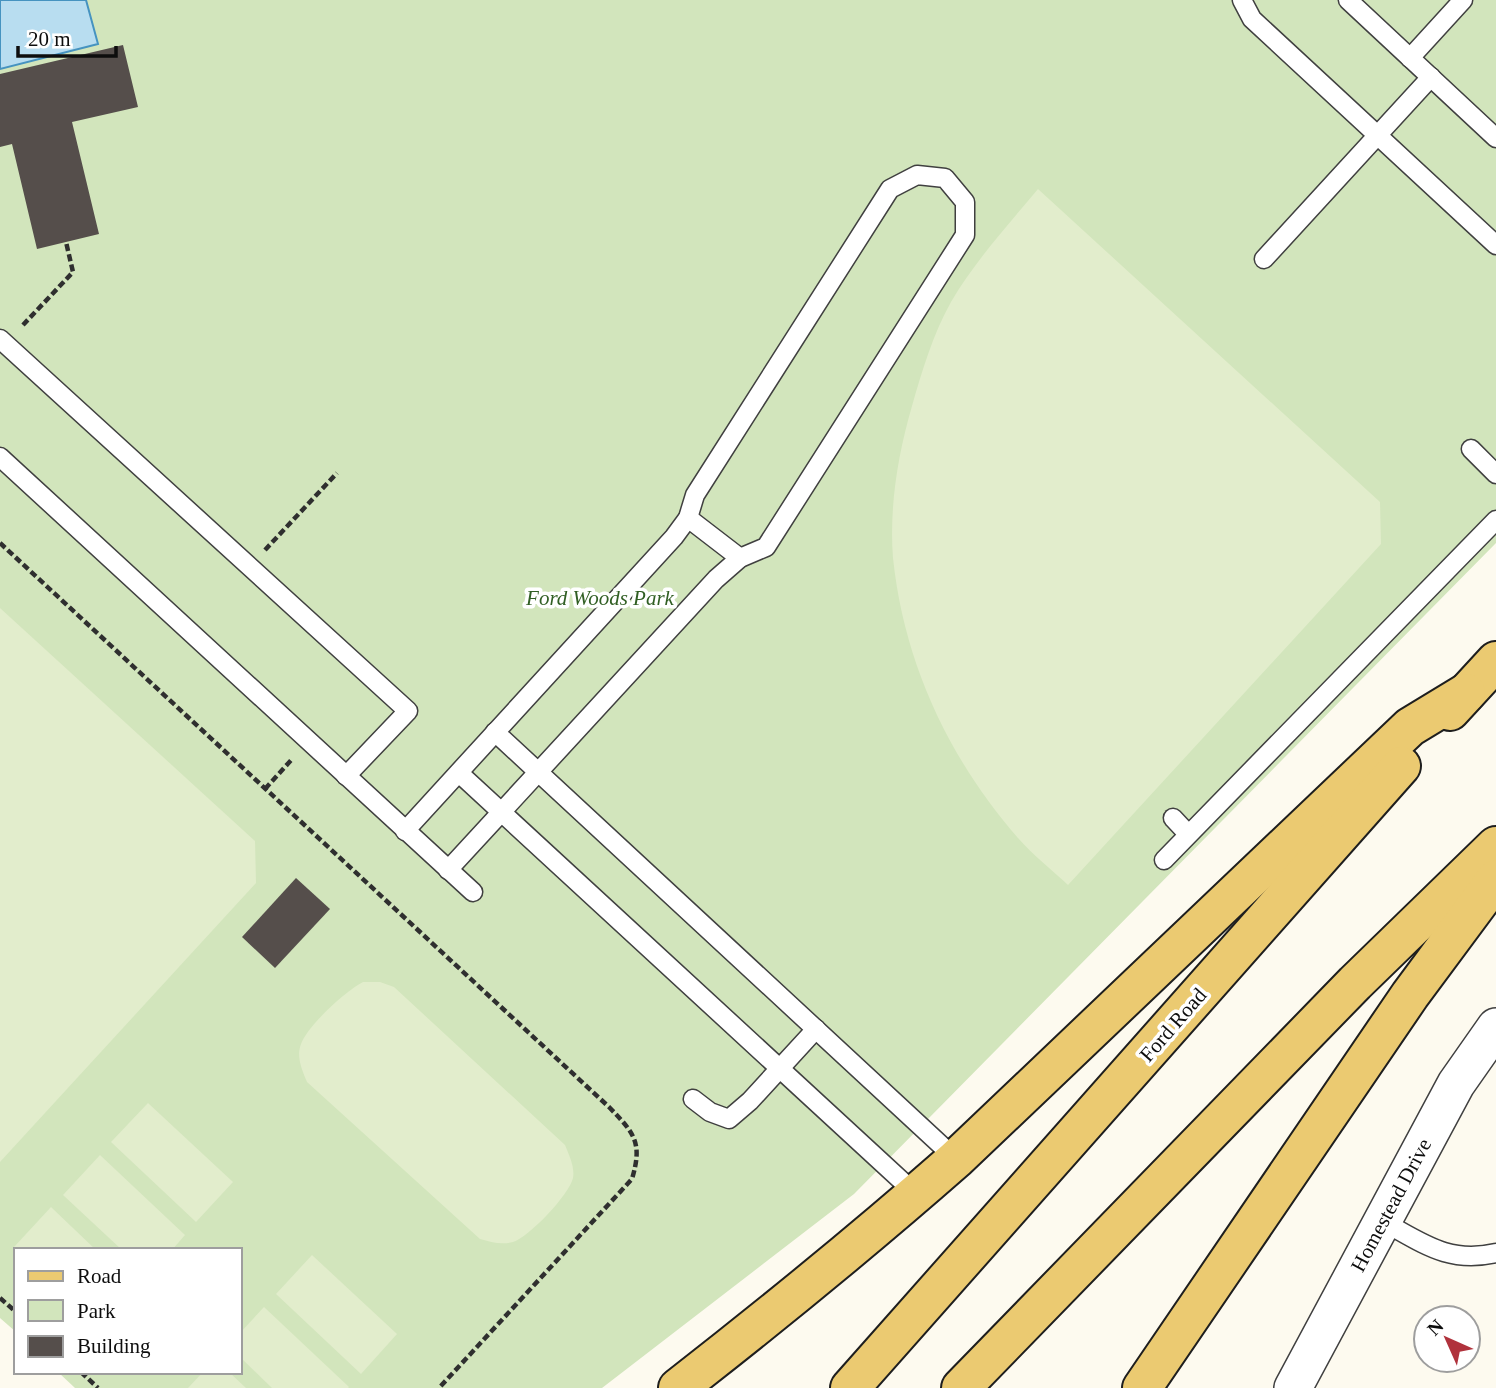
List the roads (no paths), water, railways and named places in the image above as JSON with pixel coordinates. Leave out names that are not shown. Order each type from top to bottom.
[{"type":"main road","name":"Ford Road","points":[[850,1388],[1496,661]]},
{"type":"main road","points":[[678,1388],[759,1325],[956,1159],[1410,727],[1466,693]]},
{"type":"main road","points":[[961,1388],[1355,984],[1496,846]]},
{"type":"main road","points":[[1142,1388],[1410,995],[1496,879]]},
{"type":"street","name":"Homestead Drive","points":[[1293,1388],[1456,1084],[1496,1027]]},
{"type":"lane","points":[[1242,0],[1252,19],[1496,245]]},
{"type":"lane","points":[[1348,0],[1496,138]]},
{"type":"lane","points":[[1410,58],[1463,0]]},
{"type":"lane","points":[[1264,259],[1431,77]]},
{"type":"lane","points":[[405,831],[674,537],[688,518],[695,495],[890,190],[917,175],[945,178],[965,202],[965,235],[766,547],[740,558],[716,579],[448,870]]},
{"type":"lane","points":[[2,342],[408,711],[346,776]]},
{"type":"lane","points":[[1471,449],[1496,474]]},
{"type":"lane","points":[[0,457],[473,892]]},
{"type":"lane","points":[[688,518],[740,558]]},
{"type":"lane","points":[[1164,860],[1496,520]]},
{"type":"lane","points":[[495,732],[956,1159]]},
{"type":"lane","points":[[459,773],[916,1194]]},
{"type":"lane","points":[[1173,818],[1188,834]]},
{"type":"lane","points":[[693,1099],[710,1112],[729,1119],[750,1101],[816,1029]]},
{"type":"lane","points":[[1382,1221],[1438,1251],[1462,1257],[1496,1253]]},
{"type":"water","points":[[0,0],[86,0],[98,44],[0,69]]},
{"type":"park label","name":"Ford Woods Park","points":[[600,598]]}]
